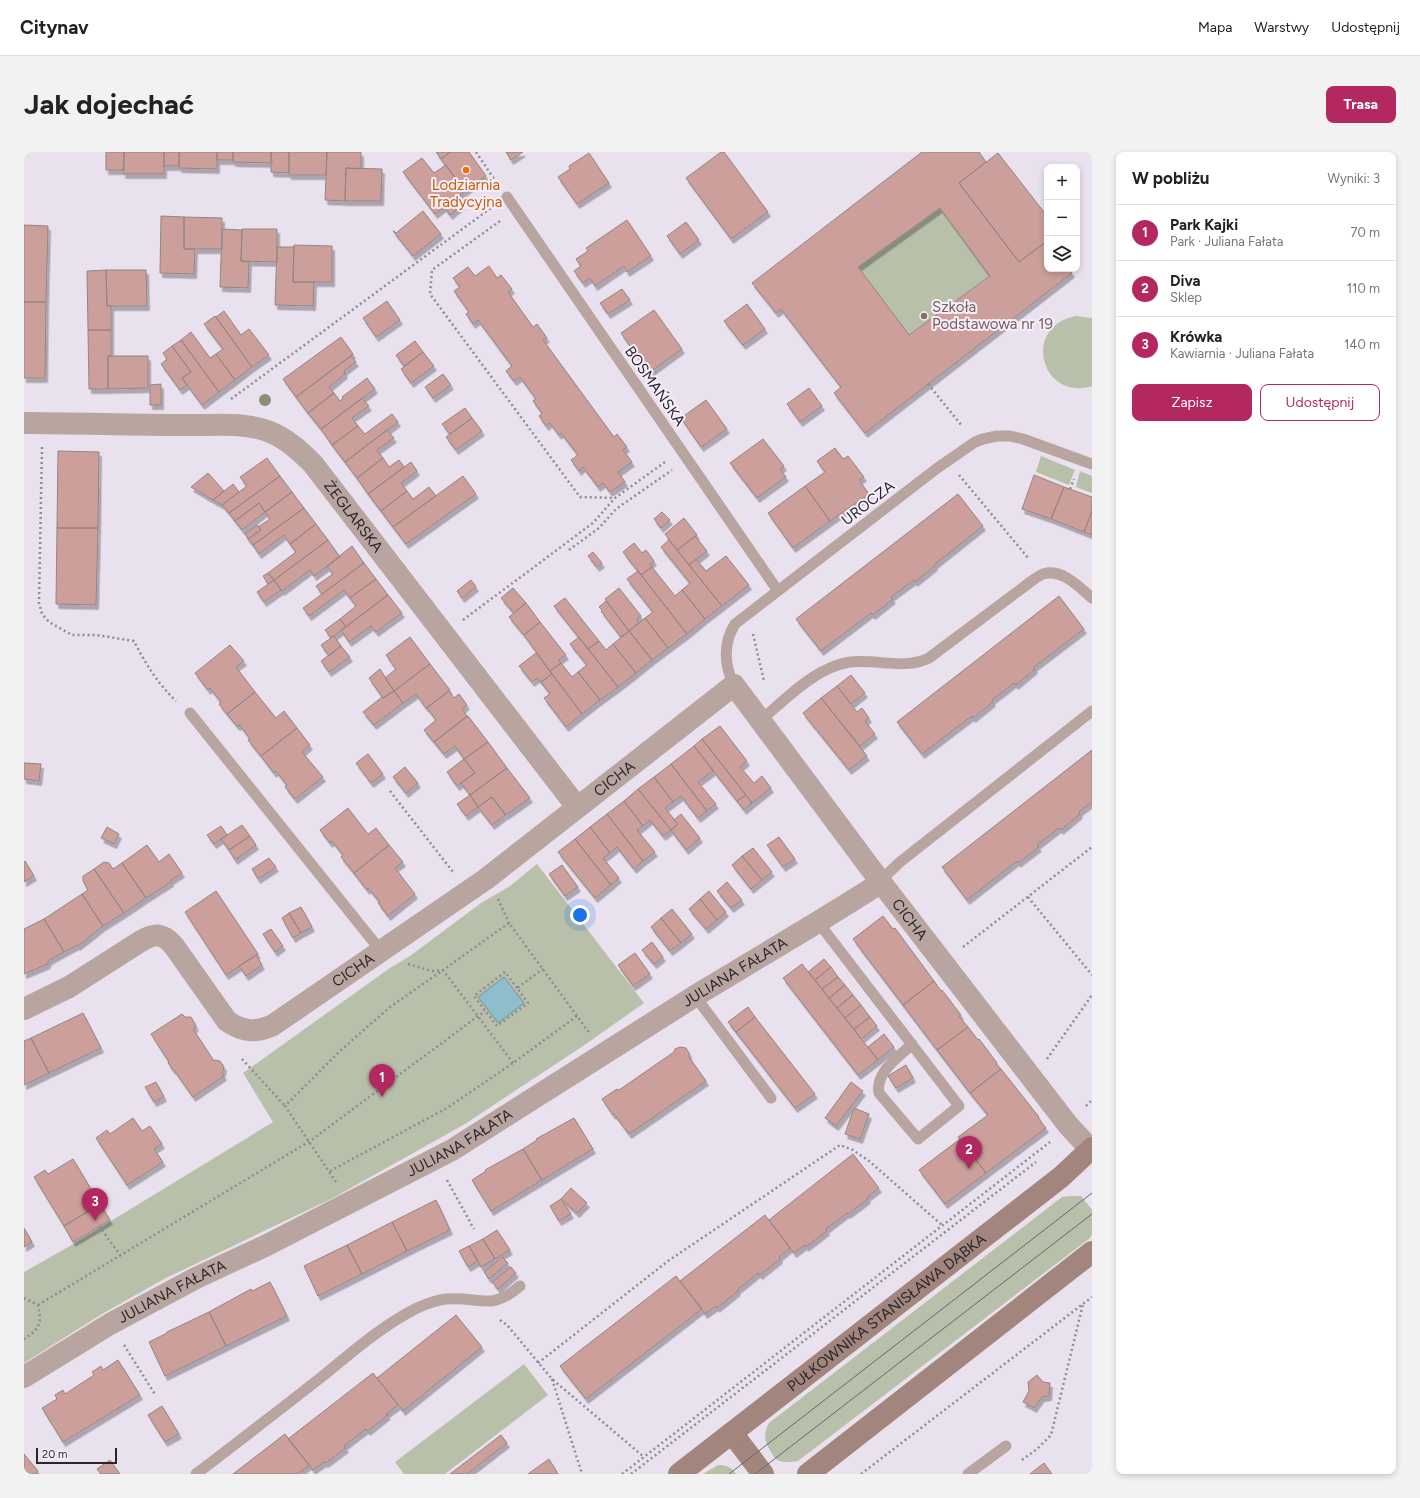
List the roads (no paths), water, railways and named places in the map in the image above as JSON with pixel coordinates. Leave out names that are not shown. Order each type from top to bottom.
[{"type":"street","name":"ŻEGLARSKA","points":[[24,423],[195,426],[233,424],[258,428],[280,437],[298,449],[313,464],[577,808]]},
{"type":"street","name":"CICHA","points":[[24,1009],[69,986],[148,937],[160,935],[170,941],[174,946],[227,1022],[244,1030],[259,1030],[274,1025],[486,879],[734,685],[768,714],[880,881],[1068,1125],[1091,1149]]},
{"type":"street","name":"JULIANA FAŁATA","points":[[24,1377],[110,1324],[196,1278],[267,1245],[452,1150],[695,996],[818,922],[880,881]]},
{"type":"street","name":"PUŁKOWNIKA STANISŁAWA DĄBKA","points":[[679,1474],[1061,1177],[1091,1149]]},
{"type":"street","points":[[808,1474],[1092,1252]]},
{"type":"street","points":[[732,1433],[763,1474]]},
{"type":"lane","name":"BOSMAŃSKA","points":[[506,197],[778,591]]},
{"type":"lane","name":"UROCZA","points":[[734,685],[728,671],[726,647],[735,624],[942,465],[975,442],[997,436],[1010,436],[1023,439],[1092,464]]},
{"type":"lane","points":[[768,714],[814,676],[824,670],[850,662],[909,664],[917,663],[929,658],[1043,574],[1064,576],[1075,583],[1092,598]]},
{"type":"lane","points":[[880,881],[906,857],[1092,711]]},
{"type":"lane","points":[[190,713],[381,951]]},
{"type":"lane","points":[[818,922],[960,1106],[918,1139],[879,1093],[878,1087],[879,1079],[884,1071],[912,1044]]},
{"type":"lane","points":[[695,996],[771,1098]]},
{"type":"lane","points":[[196,1474],[269,1419],[358,1347],[399,1319],[432,1302],[446,1299],[469,1299],[487,1302],[498,1300],[507,1296],[520,1286]]},
{"type":"lane","points":[[968,1474],[1006,1446]]},
{"type":"water","points":[[504,977],[524,1003],[498,1023],[478,997]]},
{"type":"tram line","points":[[729,1474],[1092,1193]]},
{"type":"tram line","points":[[755,1474],[1092,1214]]},
{"type":"place","name":"Lodziarnia Tradycyjna","points":[[466,170]]},
{"type":"place","name":"Szkoła Podstawowa nr 19","points":[[924,316]]},
{"type":"place","name":"Park Kajki","points":[[382,1097]]},
{"type":"place","name":"Diva","points":[[969,1169]]},
{"type":"place","name":"Krówka","points":[[95,1221]]}]
